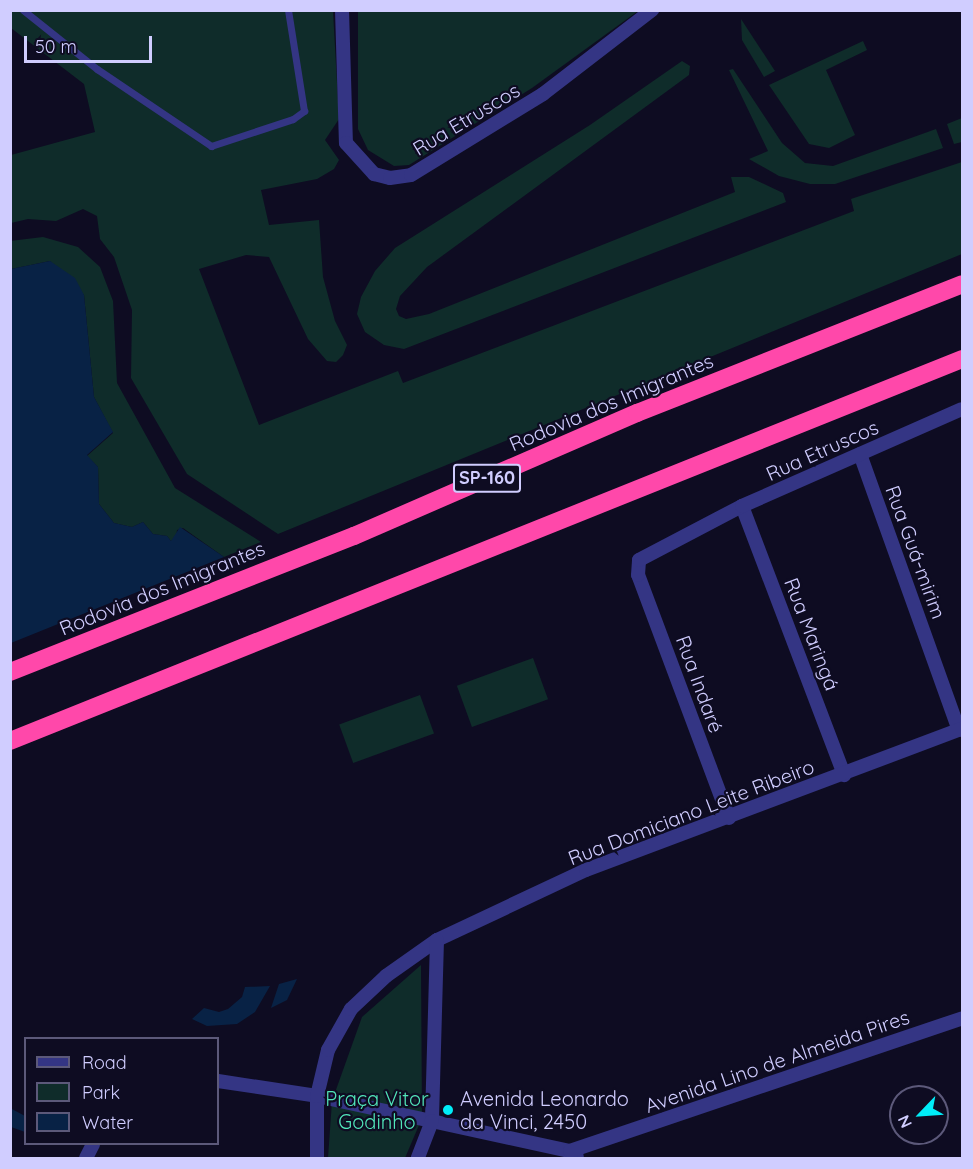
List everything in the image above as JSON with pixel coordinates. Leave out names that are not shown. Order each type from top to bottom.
[{"type":"highway","name":"Rodovia dos Imigrantes","points":[[10,672],[354,536],[637,413],[963,284]]},
{"type":"highway","points":[[10,741],[963,358]]},
{"type":"street","name":"Rua Etruscos","points":[[342,10],[346,143],[374,174],[390,178],[411,175],[543,94],[652,10]]},
{"type":"street","name":"Rua Etruscos","points":[[637,564],[646,555],[742,506],[963,409]]},
{"type":"street","name":"Rua Guá-mirim","points":[[860,454],[961,730]]},
{"type":"street","name":"Rua Maringá","points":[[742,506],[844,775]]},
{"type":"street","name":"Rua Indaré","points":[[637,564],[729,818]]},
{"type":"street","name":"Rua Domiciano Leite Ribeiro","points":[[437,940],[586,870],[961,730]]},
{"type":"street","points":[[317,1158],[317,1096],[328,1050],[351,1009],[386,976],[437,940]]},
{"type":"street","points":[[418,1158],[432,1121],[437,940]]},
{"type":"street","name":"Avenida Lino de Almeida Pires","points":[[574,1155],[963,1018]]},
{"type":"street","points":[[219,1082],[317,1096],[574,1155]]},
{"type":"lane","points":[[23,10],[97,69],[211,146],[293,119],[304,111],[288,10]]},
{"type":"green space","points":[[358,10],[638,11],[532,88],[409,165],[394,166],[368,150],[358,129]]},
{"type":"green space","points":[[11,11],[333,11],[339,119],[325,140],[339,160],[334,169],[317,179],[261,190],[269,225],[319,220],[323,277],[335,321],[347,345],[343,355],[336,362],[327,361],[308,339],[269,257],[246,255],[199,269],[259,425],[398,371],[403,383],[854,211],[851,199],[962,162],[962,254],[278,534],[187,474],[131,378],[132,310],[114,257],[100,239],[97,216],[83,209],[56,221],[28,219],[11,223],[11,155],[95,132],[84,84],[11,28]]},
{"type":"green space","points":[[741,19],[775,71],[764,77],[742,40]]},
{"type":"green space","points":[[863,41],[867,50],[826,70],[855,135],[829,148],[809,144],[769,85]]},
{"type":"green space","points":[[682,61],[690,66],[689,75],[427,267],[400,296],[396,309],[399,316],[406,319],[429,314],[735,192],[731,177],[749,177],[783,193],[786,202],[404,349],[384,345],[365,332],[357,314],[361,297],[375,271],[395,248],[590,125]]},
{"type":"green space","points":[[733,69],[782,143],[805,163],[833,166],[936,129],[943,148],[835,184],[810,184],[779,176],[749,159],[768,151],[729,70]]},
{"type":"green space","points":[[962,118],[962,142],[954,144],[947,124]]},
{"type":"green space","points":[[43,237],[78,247],[100,267],[113,301],[117,383],[175,488],[261,542],[224,557],[183,528],[177,530],[176,539],[171,541],[167,536],[153,534],[143,522],[132,527],[114,523],[99,504],[98,467],[87,456],[113,433],[94,397],[84,295],[50,261],[11,269],[10,241]]},
{"type":"green space","points":[[533,658],[548,699],[472,727],[457,686]]},
{"type":"green space","points":[[420,695],[434,734],[353,763],[339,724]]},
{"type":"green space","name":"Praça Vitor Godinho","points":[[421,965],[422,1118],[405,1158],[328,1158],[332,1101],[362,1017]]},
{"type":"water","points":[[50,261],[75,278],[84,295],[94,397],[113,432],[87,455],[98,467],[99,504],[114,523],[132,527],[143,522],[153,534],[167,536],[171,541],[180,527],[224,557],[11,643],[11,269]]},
{"type":"water","points":[[297,979],[287,1000],[271,1008],[279,984]]},
{"type":"water","points":[[270,986],[255,1012],[237,1024],[207,1026],[192,1019],[204,1008],[219,1012],[228,1009],[242,997],[245,987]]},
{"type":"water","points":[[10,1108],[24,1115],[24,1132],[11,1127]]},
{"type":"place","name":"Avenida Leonardo da Vinci, 2450","points":[[448,1110]]}]
